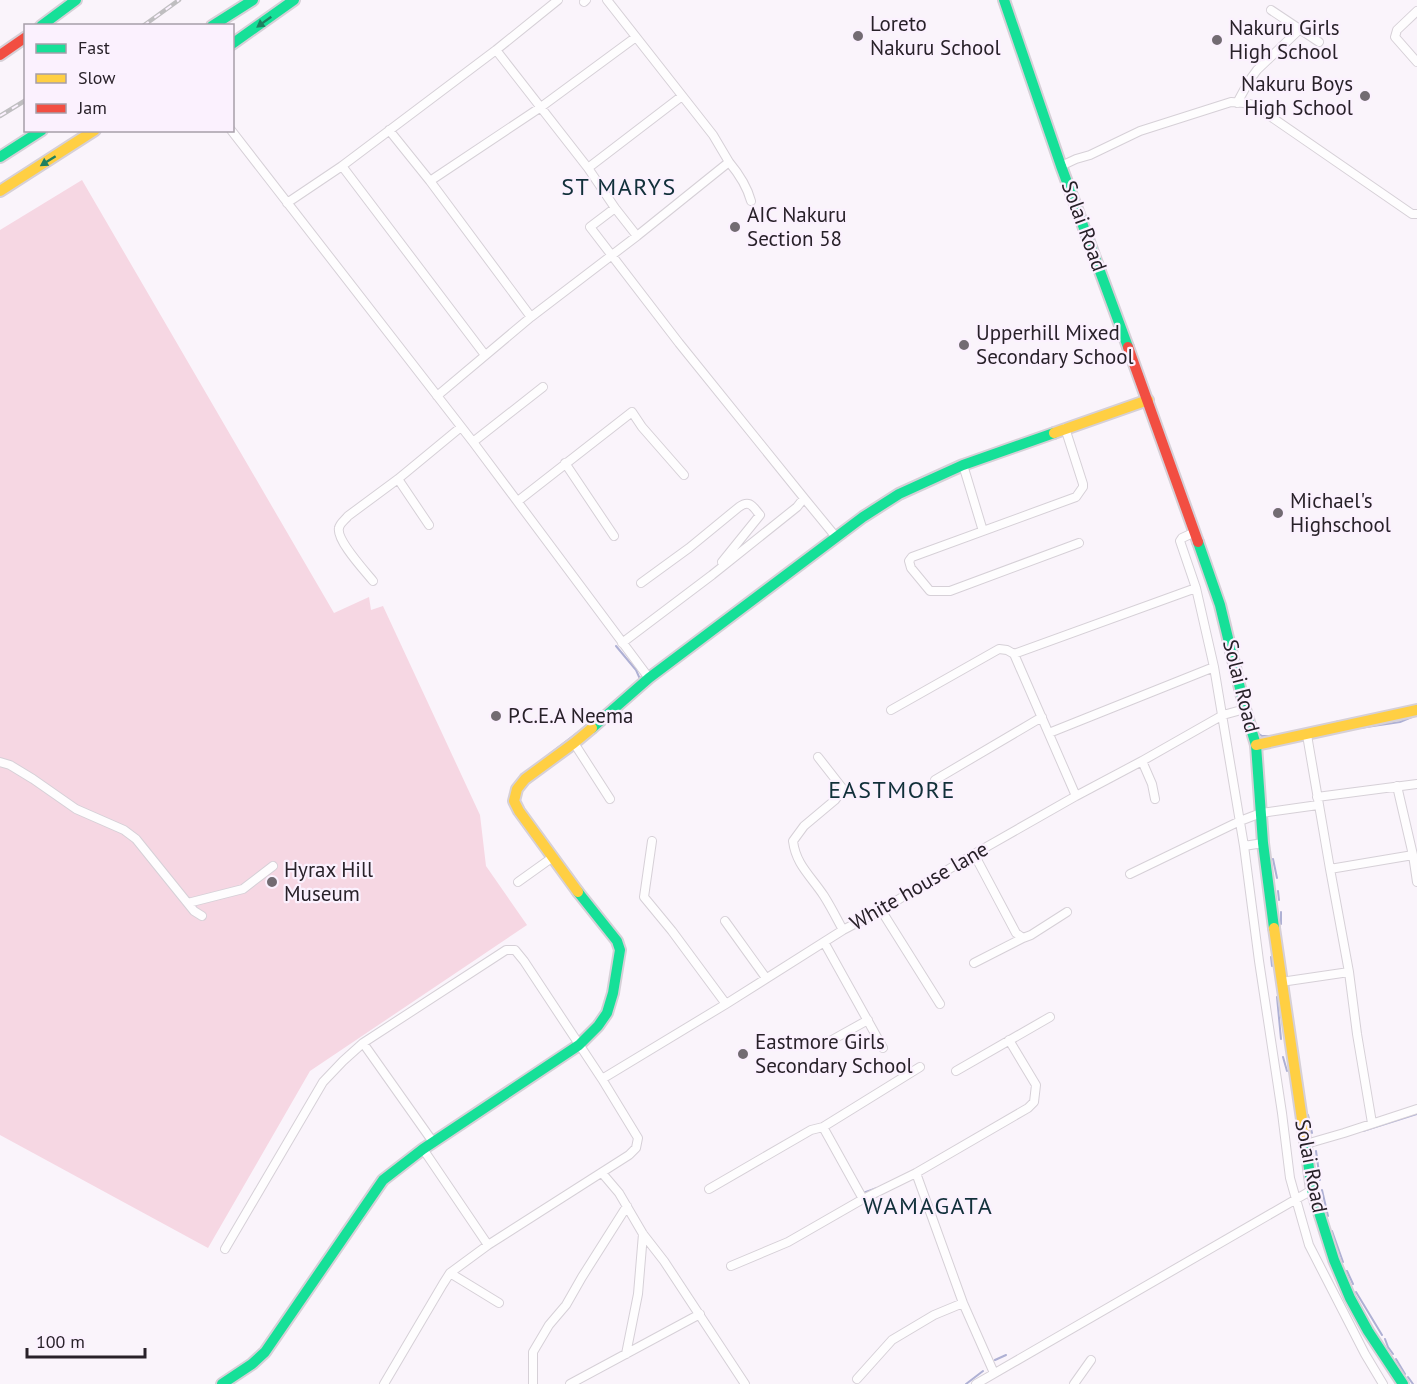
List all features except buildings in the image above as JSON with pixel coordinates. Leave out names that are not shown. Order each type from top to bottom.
[{"type":"main road","points":[[44,24],[76,0]]},
{"type":"main road","points":[[215,24],[253,0]]},
{"type":"main road","points":[[234,43],[294,0]]},
{"type":"main road","name":"Solai Road","points":[[1004,0],[1061,165],[1220,604],[1256,745],[1263,843],[1312,1190],[1334,1260],[1350,1298],[1368,1331],[1403,1384]]},
{"type":"main road","points":[[0,55],[24,38]]},
{"type":"main road","points":[[0,157],[39,132]]},
{"type":"main road","points":[[0,191],[92,132]]},
{"type":"main road","points":[[223,1384],[252,1365],[265,1352],[383,1180],[433,1142],[579,1045],[606,1015],[620,950],[618,941],[585,901],[519,811],[514,801],[517,789],[525,779],[574,743],[649,678],[863,517],[899,494],[963,465],[1148,400]]},
{"type":"main road","points":[[1256,745],[1417,710]]},
{"type":"street","points":[[287,203],[342,166],[496,50],[558,0]]},
{"type":"street","points":[[607,0],[713,135],[748,190],[751,201]]},
{"type":"street","points":[[1272,10],[1319,42]]},
{"type":"street","points":[[1417,11],[1395,33],[1395,37],[1417,62]]},
{"type":"street","points":[[1237,103],[1257,70],[1300,29]]},
{"type":"street","points":[[430,181],[541,107],[636,37]]},
{"type":"street","points":[[496,50],[588,168],[637,236]]},
{"type":"street","points":[[588,168],[682,96]]},
{"type":"street","points":[[1061,165],[1140,131],[1231,102],[1254,105],[1412,214],[1417,214]]},
{"type":"street","points":[[389,130],[430,181],[531,317]]},
{"type":"street","points":[[233,132],[473,442],[649,678]]},
{"type":"street","points":[[436,396],[531,317],[729,162]]},
{"type":"street","points":[[342,166],[485,355]]},
{"type":"street","points":[[615,208],[590,227],[679,344],[836,537]]},
{"type":"street","points":[[473,442],[543,387]]},
{"type":"street","points":[[518,501],[632,412],[642,427],[684,475]]},
{"type":"street","points":[[373,581],[343,542],[339,528],[348,516],[398,479],[461,427]]},
{"type":"street","points":[[1065,428],[1083,484],[1076,496],[912,557],[909,561],[911,568],[930,591],[950,591],[1079,543]]},
{"type":"street","points":[[565,463],[614,536]]},
{"type":"street","points":[[963,465],[983,531]]},
{"type":"street","points":[[398,479],[429,525]]},
{"type":"street","points":[[622,643],[712,575],[797,507],[804,498]]},
{"type":"street","points":[[640,583],[689,548],[744,503],[748,503],[760,515],[712,575]]},
{"type":"street","points":[[1195,532],[1180,541],[1196,588],[1223,715],[1244,846],[1290,1178],[1309,1245],[1383,1384]]},
{"type":"street","points":[[1014,654],[1196,588]]},
{"type":"street","points":[[891,710],[999,649],[1007,650],[1014,654],[1076,796]]},
{"type":"street","points":[[1049,733],[1214,667]]},
{"type":"street","name":"White house lane","points":[[602,1079],[843,930],[974,854],[1223,715],[1245,709]]},
{"type":"street","points":[[935,780],[1042,717]]},
{"type":"street","points":[[1307,735],[1349,972],[1372,1123]]},
{"type":"street","points":[[574,743],[610,799]]},
{"type":"street","points":[[818,757],[843,789],[835,800],[804,826],[793,841],[798,861],[824,896],[843,930]]},
{"type":"street","points":[[1142,761],[1152,784],[1155,799]]},
{"type":"street","points":[[0,762],[26,774],[76,809],[124,830],[136,839],[188,903],[202,916]]},
{"type":"street","points":[[1130,874],[1261,813],[1417,783]]},
{"type":"street","points":[[1397,786],[1417,882]]},
{"type":"street","points":[[652,841],[644,897],[726,1004]]},
{"type":"street","points":[[1244,846],[1263,843]]},
{"type":"street","points":[[974,854],[1017,933],[1023,938]]},
{"type":"street","points":[[1330,869],[1413,855]]},
{"type":"street","points":[[518,882],[553,857]]},
{"type":"street","points":[[188,903],[243,890],[273,866]]},
{"type":"street","points":[[881,910],[940,1004]]},
{"type":"street","points":[[974,963],[1031,935],[1067,912]]},
{"type":"street","points":[[725,921],[766,978]]},
{"type":"street","points":[[824,942],[883,1048]]},
{"type":"street","points":[[225,1250],[322,1082],[363,1043],[506,950],[515,950],[602,1079],[638,1138],[636,1148],[602,1173],[488,1245],[450,1273],[384,1384]]},
{"type":"street","points":[[1281,982],[1349,972]]},
{"type":"street","points":[[956,1071],[1050,1017]]},
{"type":"street","points":[[832,1041],[868,1020]]},
{"type":"street","points":[[731,1266],[788,1242],[863,1199],[916,1173],[1028,1108],[1034,1102],[1036,1085],[1010,1040]]},
{"type":"street","points":[[363,1043],[433,1142]]},
{"type":"street","points":[[709,1189],[811,1130],[823,1127],[920,1067]]},
{"type":"street","points":[[1306,1144],[1417,1109]]},
{"type":"street","points":[[823,1127],[863,1199]]},
{"type":"street","points":[[423,1149],[488,1245]]},
{"type":"street","points":[[602,1173],[619,1193],[643,1234],[664,1261],[745,1384]]},
{"type":"street","points":[[916,1173],[963,1303],[994,1373]]},
{"type":"street","points":[[976,1384],[1312,1190]]},
{"type":"street","points":[[533,1384],[533,1352],[549,1325],[566,1305],[627,1206]]},
{"type":"street","points":[[626,1354],[638,1294],[643,1234]]},
{"type":"street","points":[[450,1273],[499,1304]]},
{"type":"street","points":[[857,1378],[892,1340],[934,1315],[963,1303]]},
{"type":"street","points":[[570,1384],[700,1314]]},
{"type":"street","points":[[1074,1384],[1091,1360]]},
{"type":"shaded area","points":[[82,180],[334,613],[369,597],[371,610],[383,606],[480,815],[486,866],[527,925],[310,1071],[208,1248],[0,1135],[0,230]]},
{"type":"waterway","points":[[616,646],[636,670],[640,679]]},
{"type":"waterway","points":[[1353,729],[1400,722],[1417,715]]},
{"type":"waterway","points":[[1336,722],[1340,721]]},
{"type":"waterway","points":[[1311,728],[1329,724]]},
{"type":"waterway","points":[[547,756],[577,733]]},
{"type":"waterway","points":[[1259,734],[1274,736]]},
{"type":"waterway","points":[[1273,859],[1277,878]]},
{"type":"waterway","points":[[1278,891],[1279,900]]},
{"type":"waterway","points":[[1281,912],[1281,924]]},
{"type":"waterway","points":[[1271,957],[1272,966]]},
{"type":"waterway","points":[[1277,997],[1281,1039]]},
{"type":"waterway","points":[[1283,1057],[1287,1071]]},
{"type":"waterway","points":[[1363,1131],[1417,1114]]},
{"type":"waterway","points":[[1308,1115],[1312,1133]]},
{"type":"waterway","points":[[1316,1151],[1320,1180]]},
{"type":"waterway","points":[[863,1193],[877,1188]]},
{"type":"waterway","points":[[1322,1190],[1328,1216]]},
{"type":"waterway","points":[[1332,1231],[1343,1262]]},
{"type":"waterway","points":[[1347,1271],[1353,1284]]},
{"type":"waterway","points":[[1356,1292],[1382,1335]]},
{"type":"waterway","points":[[1385,1339],[1393,1354]]},
{"type":"waterway","points":[[995,1360],[1006,1355]]},
{"type":"waterway","points":[[1396,1359],[1405,1374]]},
{"type":"waterway","points":[[966,1384],[983,1371]]},
{"type":"waterway","points":[[1408,1377],[1413,1384]]},
{"type":"railway","points":[[146,24],[179,0]]},
{"type":"railway","points":[[0,116],[24,101]]},
{"type":"traffic: fast","points":[[44,24],[76,0]]},
{"type":"traffic: fast","points":[[215,24],[253,0]]},
{"type":"traffic: fast","points":[[234,43],[294,0]]},
{"type":"traffic: fast","points":[[1004,0],[1061,166],[1128,347]]},
{"type":"traffic: fast","points":[[0,157],[39,132]]},
{"type":"traffic: fast","points":[[592,728],[649,678],[863,517],[899,494],[963,465],[1054,433]]},
{"type":"traffic: fast","points":[[1198,542],[1220,605],[1256,745],[1263,843],[1274,928]]},
{"type":"traffic: fast","points":[[222,1384],[252,1364],[265,1352],[383,1180],[423,1149],[579,1045],[598,1026],[607,1013],[613,993],[620,950],[617,941],[578,892]]},
{"type":"traffic: fast","points":[[1305,1140],[1312,1190],[1334,1260],[1350,1298],[1368,1331],[1403,1384]]},
{"type":"traffic: slow","points":[[0,191],[92,132]]},
{"type":"traffic: slow","points":[[1054,433],[1148,400]]},
{"type":"traffic: slow","points":[[1256,745],[1417,710]]},
{"type":"traffic: slow","points":[[578,892],[514,801],[517,789],[525,779],[592,728]]},
{"type":"traffic: slow","points":[[1274,928],[1305,1140]]},
{"type":"traffic: jam","points":[[0,55],[24,38]]},
{"type":"traffic: jam","points":[[1128,347],[1198,542]]},
{"type":"place","name":"Loreto Nakuru School","points":[[858,36]]},
{"type":"place","name":"Nakuru Girls High School","points":[[1217,40]]},
{"type":"place","name":"Nakuru Boys High School","points":[[1365,96]]},
{"type":"place","name":"AIC Nakuru Section 58","points":[[735,227]]},
{"type":"place","name":"Upperhill Mixed Secondary School","points":[[964,345]]},
{"type":"place","name":"Michael's Highschool","points":[[1278,513]]},
{"type":"place","name":"P.C.E.A Neema","points":[[496,716]]},
{"type":"place","name":"Hyrax Hill Museum","points":[[272,882]]},
{"type":"place","name":"Eastmore Girls Secondary School","points":[[743,1054]]},
{"type":"district","name":"ST MARYS","points":[[619,187]]},
{"type":"district","name":"EASTMORE","points":[[892,790]]},
{"type":"district","name":"WAMAGATA","points":[[928,1206]]}]
